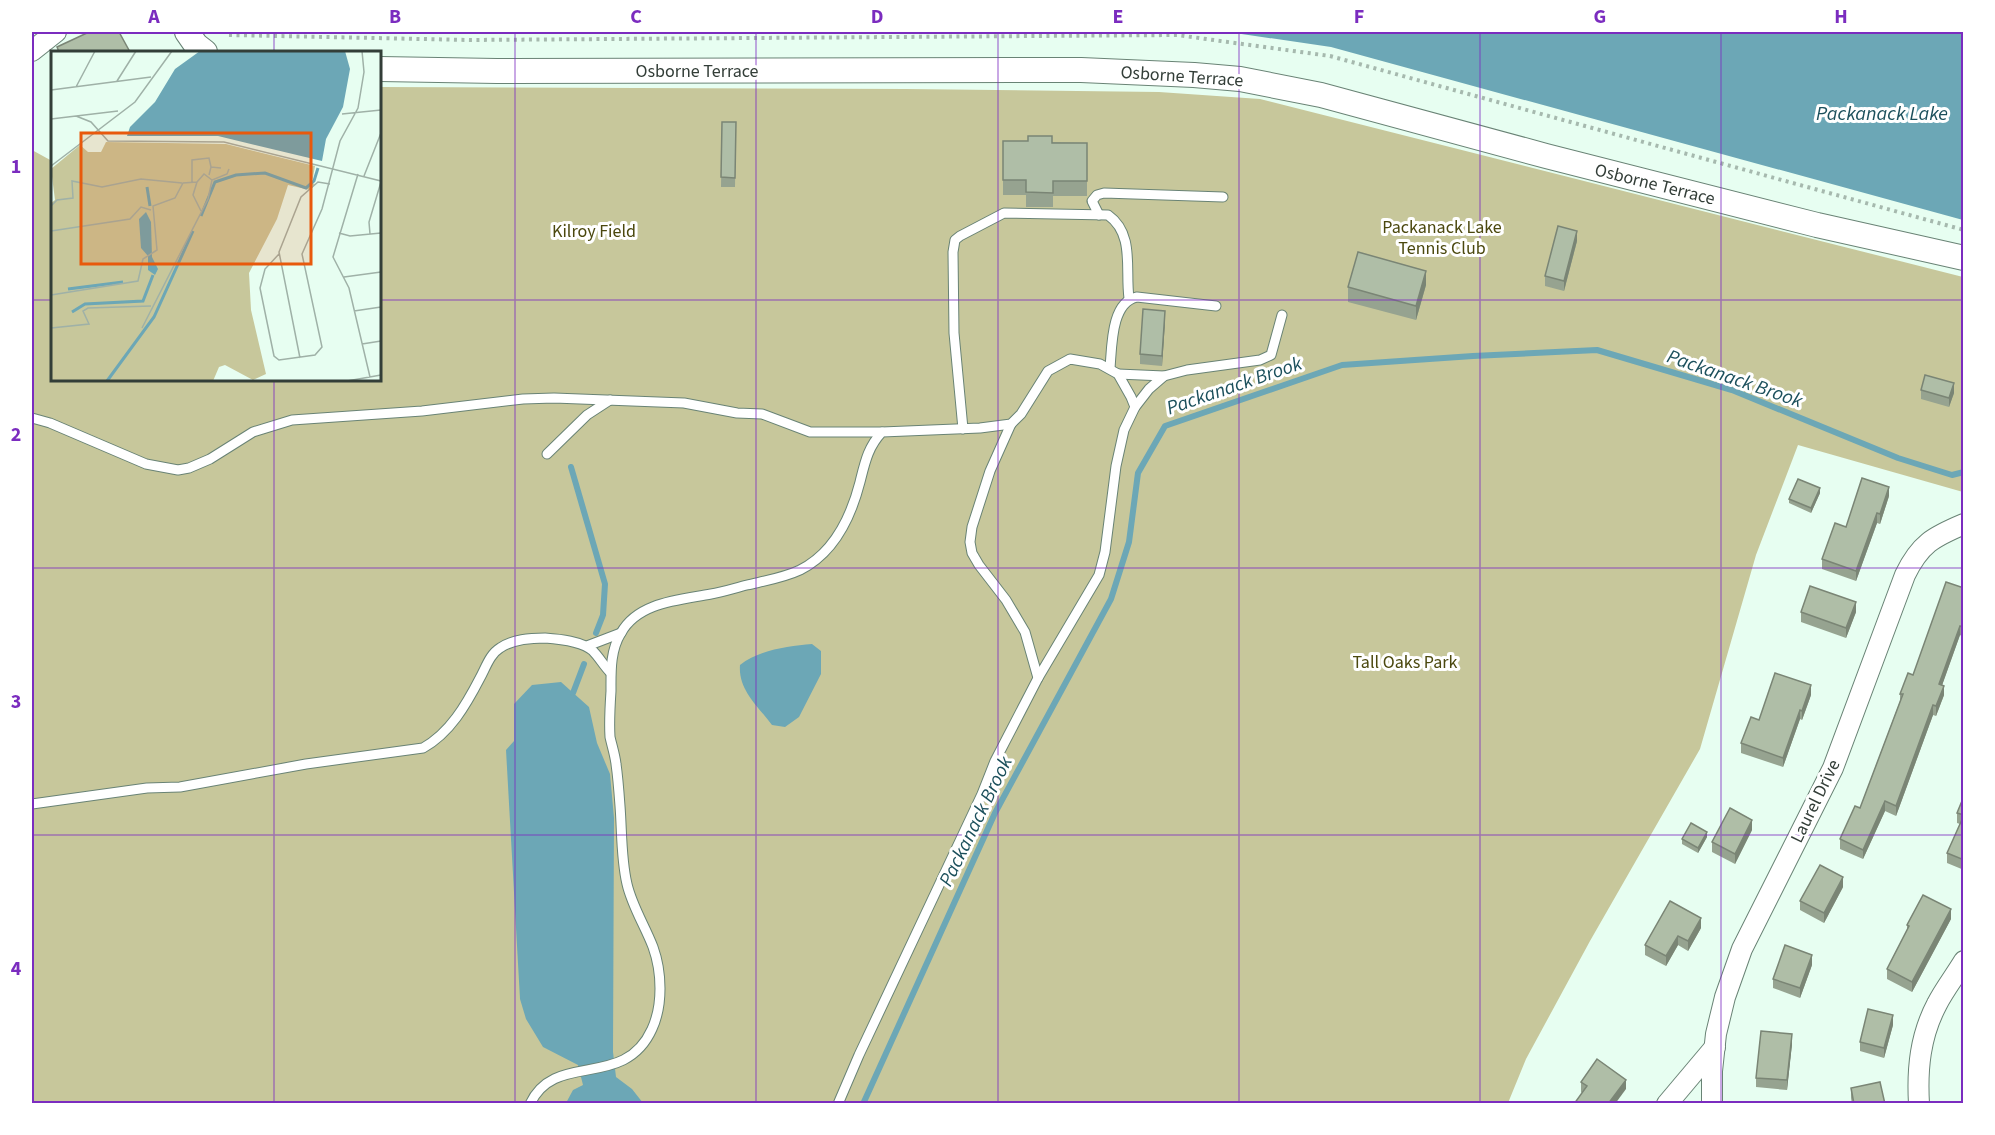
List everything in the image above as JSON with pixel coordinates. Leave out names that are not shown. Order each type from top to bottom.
[{"type":"street","points":[[32,51],[56,32]]},
{"type":"street","points":[[187,32],[196,45],[204,51]]},
{"type":"street","name":"Osborne Terrace","points":[[381,69],[497,71],[1081,70],[1240,79],[1321,95],[1546,156],[1922,250],[1964,258]]},
{"type":"street","name":"Laurel Drive","points":[[1712,1104],[1715,1047],[1725,997],[1742,949],[1833,768],[1913,558],[1937,535],[1964,524]]},
{"type":"street","points":[[1919,1104],[1920,1052],[1927,1027],[1937,1004],[1964,961]]},
{"type":"street","points":[[1667,1104],[1715,1047]]},
{"type":"lane","points":[[1099,215],[1092,201],[1097,195],[1104,193],[1223,197]]},
{"type":"lane","points":[[963,429],[954,333],[953,252],[955,240],[1004,213],[1107,215],[1113,219],[1125,239],[1129,298]]},
{"type":"lane","points":[[1135,407],[1131,396],[1114,371],[1115,322],[1120,309],[1129,298],[1137,297],[1216,306]]},
{"type":"lane","points":[[1038,678],[1025,632],[1006,600],[979,565],[972,553],[970,542],[972,527],[990,471],[1011,424],[1021,414],[1048,371],[1057,364],[1070,359],[1080,359],[1114,371],[1164,376],[1187,370],[1267,358],[1271,356],[1282,315]]},
{"type":"lane","points":[[838,1104],[982,795],[995,761],[1038,678],[1099,575],[1105,552],[1116,466],[1124,430],[1135,407],[1149,389],[1164,376]]},
{"type":"lane","points":[[32,418],[50,423],[146,464],[178,470],[210,459],[253,432],[292,420],[422,411],[523,399],[684,403],[737,413],[762,414],[810,432],[963,429],[1011,424]]},
{"type":"lane","points":[[547,454],[587,415],[610,400]]},
{"type":"lane","points":[[32,804],[147,788],[180,787],[306,764],[423,748],[432,743],[455,719],[470,697],[489,660],[498,649],[513,642],[533,639],[562,640],[587,646],[621,633],[640,615],[662,604],[785,575],[816,561],[840,534],[855,499],[867,452],[882,432]]},
{"type":"lane","points":[[530,1104],[534,1094],[543,1084],[556,1077],[618,1064],[631,1056],[643,1044],[655,1021],[660,995],[658,970],[654,949],[629,894],[626,882],[618,780],[610,737],[610,672],[614,649],[621,633]]},
{"type":"lane","points":[[587,646],[610,672]]},
{"type":"green space","points":[[381,87],[1159,92],[1260,99],[1963,277],[1963,492],[1798,445],[1756,555],[1700,749],[1590,941],[1526,1059],[1508,1103],[32,1103],[32,150],[51,160],[51,381],[381,381]]},
{"type":"water","name":"Packanack Lake","points":[[1228,32],[1963,32],[1963,220],[1331,47]]},
{"type":"water","points":[[812,644],[821,651],[821,674],[799,717],[785,727],[772,725],[746,690],[740,674],[740,665],[765,652]]},
{"type":"water","points":[[561,682],[589,707],[597,743],[610,774],[614,818],[613,1052],[616,1077],[632,1089],[643,1103],[566,1103],[573,1090],[583,1085],[578,1065],[543,1047],[526,1019],[520,999],[506,750],[514,741],[514,704],[532,685]]},
{"type":"building","points":[[89,32],[119,32],[129,51],[59,51],[57,47]]},
{"type":"building","points":[[722,122],[736,122],[735,178],[721,177]]},
{"type":"building","points":[[1028,136],[1052,136],[1052,143],[1087,143],[1087,181],[1053,181],[1053,193],[1026,192],[1026,180],[1003,180],[1003,141],[1028,141]]},
{"type":"building","points":[[1558,226],[1577,231],[1564,281],[1545,276]]},
{"type":"building","points":[[1358,252],[1426,271],[1416,306],[1348,287]]},
{"type":"building","points":[[1143,309],[1165,311],[1162,356],[1140,354]]},
{"type":"building","points":[[1925,375],[1954,383],[1949,398],[1921,390]]},
{"type":"building","points":[[1862,478],[1889,487],[1856,571],[1822,559],[1835,523],[1846,527]]},
{"type":"building","points":[[1798,479],[1820,488],[1811,508],[1789,499]]},
{"type":"building","points":[[1946,582],[1964,588],[1964,626],[1960,626],[1939,684],[1944,686],[1936,706],[1933,705],[1896,806],[1885,801],[1863,850],[1840,839],[1855,806],[1860,808],[1903,694],[1900,694],[1908,673],[1913,675]]},
{"type":"building","points":[[1810,586],[1856,602],[1846,628],[1801,612]]},
{"type":"building","points":[[1775,673],[1811,685],[1783,758],[1741,743],[1751,717],[1759,720]]},
{"type":"building","points":[[1964,796],[1964,815],[1957,813]]},
{"type":"building","points":[[1730,808],[1752,820],[1735,854],[1712,842]]},
{"type":"building","points":[[1964,815],[1964,860],[1947,853]]},
{"type":"building","points":[[1691,823],[1707,832],[1698,848],[1682,839]]},
{"type":"building","points":[[1820,865],[1843,877],[1824,913],[1800,901]]},
{"type":"building","points":[[1923,895],[1951,909],[1912,982],[1887,969]]},
{"type":"building","points":[[1670,901],[1701,918],[1688,941],[1678,936],[1666,956],[1645,945]]},
{"type":"building","points":[[1785,945],[1812,955],[1800,988],[1773,979]]},
{"type":"building","points":[[1868,1009],[1893,1015],[1884,1048],[1860,1042]]},
{"type":"building","points":[[1761,1031],[1792,1034],[1787,1080],[1756,1078]]},
{"type":"building","points":[[1597,1059],[1626,1080],[1608,1104],[1574,1104],[1587,1086],[1581,1082]]},
{"type":"building","points":[[1880,1082],[1885,1104],[1854,1104],[1851,1088]]},
{"type":"waterway","name":"Packanack Brook","points":[[863,1104],[995,813],[1111,599],[1129,542],[1138,473],[1165,426],[1342,365],[1597,350],[1732,390],[1898,458],[1952,475],[1964,472]]},
{"type":"waterway","points":[[571,467],[605,584],[603,615],[596,633]]},
{"type":"waterway","points":[[573,693],[584,664]]},
{"type":"park label","name":"Kilroy Field","points":[[594,231]]},
{"type":"park label","name":"Packanack Lake Tennis Club","points":[[1442,237]]},
{"type":"park label","name":"Tall Oaks Park","points":[[1405,662]]}]
